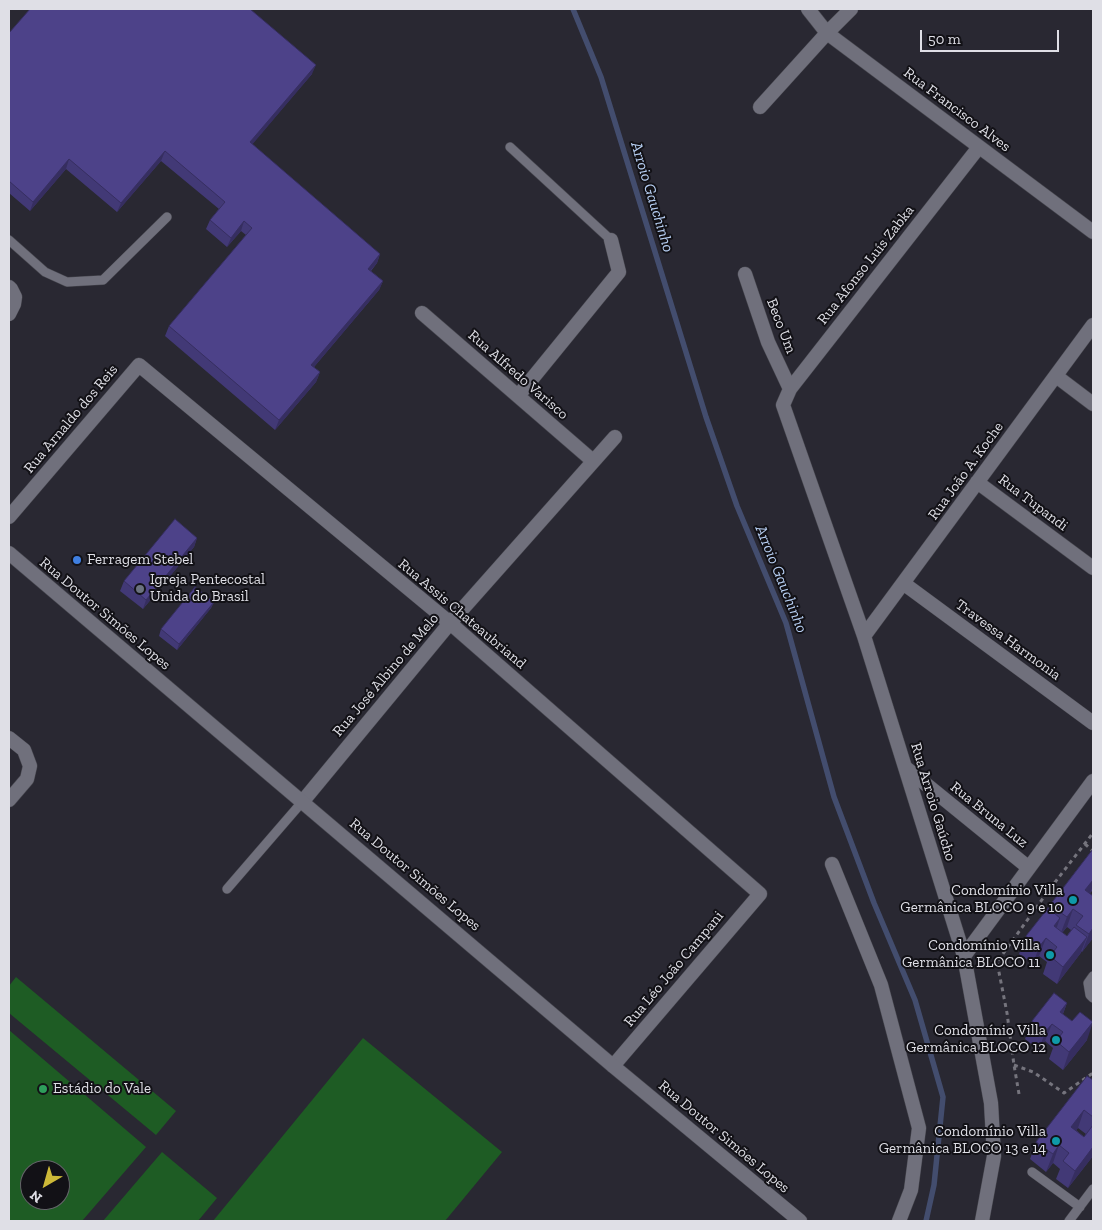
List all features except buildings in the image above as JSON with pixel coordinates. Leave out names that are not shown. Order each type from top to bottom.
[{"type":"street","name":"Rua Francisco Alves","points":[[808,9],[827,34],[1093,232]]},
{"type":"street","points":[[760,107],[851,9]]},
{"type":"street","name":"Rua Afonso Luís Zabka","points":[[783,405],[790,389],[979,147]]},
{"type":"street","points":[[518,396],[618,272],[611,240]]},
{"type":"street","name":"Beco Um","points":[[745,274],[768,342],[790,389]]},
{"type":"street","points":[[9,287],[15,297],[9,314]]},
{"type":"street","name":"Rua Alfredo Varisco","points":[[422,313],[593,461]]},
{"type":"street","name":"Rua João A. Koche","points":[[864,636],[1093,325]]},
{"type":"street","name":"Rua Arnaldo dos Reis","points":[[9,517],[139,365]]},
{"type":"street","name":"Rua Assis Chateaubriand","points":[[139,365],[450,623],[760,894]]},
{"type":"street","points":[[1056,376],[1093,404]]},
{"type":"street","name":"Rua Arroio Gaúcho","points":[[783,405],[864,636],[964,956],[991,1103],[994,1156],[982,1221]]},
{"type":"street","name":"Rua José Albino de Melo","points":[[303,801],[450,623],[615,437]]},
{"type":"street","name":"Rua Tupandi","points":[[977,482],[1093,568]]},
{"type":"street","name":"Rua Doutor Simões Lopes","points":[[9,553],[613,1066],[800,1221]]},
{"type":"street","name":"Travessa Harmonia","points":[[903,583],[1093,723]]},
{"type":"street","points":[[9,738],[24,750],[30,766],[27,779],[9,800]]},
{"type":"street","name":"Rua Bruna Luz","points":[[906,768],[1029,868]]},
{"type":"street","points":[[964,956],[1093,781]]},
{"type":"street","points":[[832,864],[881,985],[919,1128],[910,1190],[899,1221]]},
{"type":"street","name":"Rua Léo João Campani","points":[[613,1066],[760,894]]},
{"type":"lane","points":[[510,147],[611,240]]},
{"type":"lane","points":[[9,240],[45,272],[67,282],[103,280],[167,216]]},
{"type":"lane","points":[[226,889],[303,801]]},
{"type":"lane","points":[[1093,976],[1088,983],[1090,995],[1093,998]]},
{"type":"lane","points":[[1032,1172],[1080,1207]]},
{"type":"lane","points":[[1069,1221],[1093,1189]]},
{"type":"path","points":[[1019,1094],[1008,1013],[997,962],[1093,833]]},
{"type":"path","points":[[1085,844],[1093,851]]},
{"type":"path","points":[[1014,1065],[1033,1072],[1064,1094],[1093,1072]]},
{"type":"green space","points":[[16,977],[176,1111],[156,1135],[9,1013],[9,986]]},
{"type":"green space","name":"Estádio do Vale","points":[[9,1030],[146,1147],[82,1221],[9,1221]]},
{"type":"green space","points":[[363,1038],[502,1152],[445,1221],[213,1221]]},
{"type":"green space","points":[[162,1152],[217,1198],[198,1221],[103,1221]]},
{"type":"waterway","name":"Arroio Gauchinho","points":[[573,9],[601,77],[706,417],[737,506],[786,623],[834,797],[874,903],[915,1000],[943,1097],[934,1185],[926,1221]]},
{"type":"place","name":"Ferragem Stebel","points":[[77,560]]},
{"type":"place","name":"Igreja Pentecostal Unida do Brasil","points":[[140,589]]},
{"type":"place","name":"Condomínio Villa Germânica BLOCO 9 e 10","points":[[1073,900]]},
{"type":"place","name":"Condomínio Villa Germânica BLOCO 11","points":[[1050,955]]},
{"type":"place","name":"Condomínio Villa Germânica BLOCO 12","points":[[1056,1040]]},
{"type":"place","name":"Estádio do Vale","points":[[43,1089]]},
{"type":"place","name":"Condomínio Villa Germânica BLOCO 13 e 14","points":[[1056,1141]]}]
